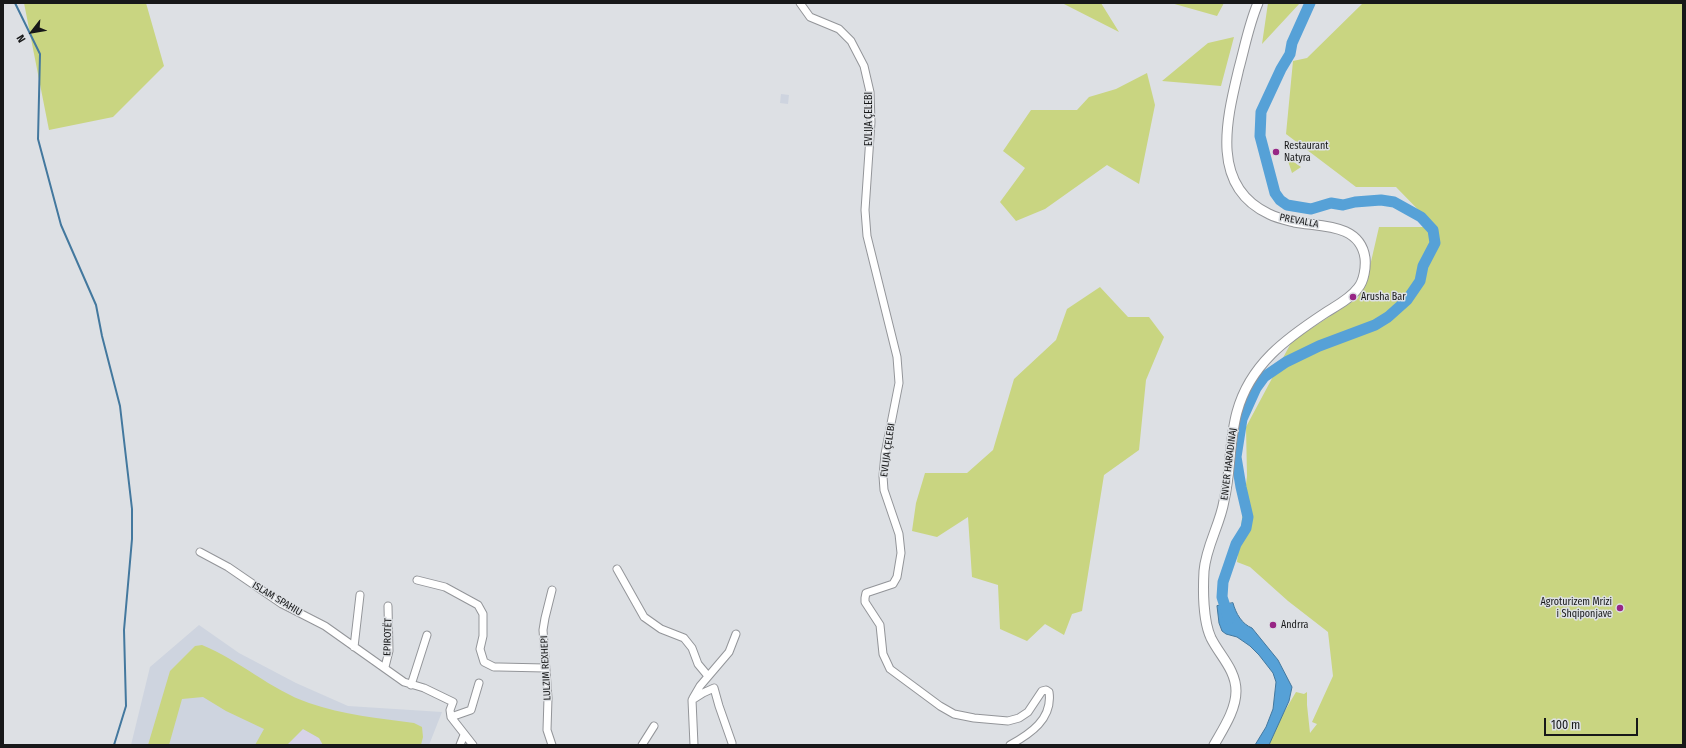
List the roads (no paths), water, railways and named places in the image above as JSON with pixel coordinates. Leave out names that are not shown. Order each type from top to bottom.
[{"type":"main road","name":"PREVALLA","points":[[1258,3],[1248,32],[1226,127],[1228,166],[1235,182],[1249,200],[1267,213],[1283,219],[1335,227],[1346,232],[1360,245],[1365,258],[1361,284],[1354,293],[1298,330],[1259,366]]},
{"type":"main road","name":"ENVER HARADINAJ","points":[[1214,745],[1228,717],[1235,698],[1236,689],[1231,669],[1209,632],[1206,621],[1204,570],[1211,539],[1224,503],[1231,443],[1238,408],[1250,379],[1259,366]]},
{"type":"street","name":"EVLIJA ÇELEBI","points":[[800,3],[810,17],[839,30],[851,41],[864,66],[870,92],[871,122],[865,210],[867,236],[897,357],[899,383],[885,454],[883,483],[888,503],[899,534],[901,553],[897,577],[893,584],[866,593],[865,602],[880,625],[883,654],[890,669],[940,706],[954,714],[974,718],[1008,721],[1019,718],[1028,712],[1042,691],[1046,690],[1049,692],[1049,704],[1046,714],[1038,726],[1027,736],[1010,745]]},
{"type":"street","name":"ISLAM SPAHIU","points":[[200,552],[228,567],[282,604],[325,626],[385,667],[398,678],[411,685],[424,688],[453,702],[449,713],[451,717]]},
{"type":"street","points":[[616,569],[644,617],[661,629],[680,635],[684,638],[692,648],[698,664],[708,676]]},
{"type":"street","points":[[417,580],[445,587],[478,605],[483,614],[483,636],[480,649],[484,662],[499,667],[545,668]]},
{"type":"street","name":"LULZIM REXHEPI","points":[[552,590],[544,626],[545,668],[548,698],[547,730],[552,745]]},
{"type":"street","points":[[354,647],[360,595]]},
{"type":"street","name":"EPIROTËT","points":[[385,667],[389,651],[388,606]]},
{"type":"street","points":[[694,745],[692,700],[700,686],[729,652],[736,634]]},
{"type":"street","points":[[411,685],[427,636]]},
{"type":"street","points":[[473,745],[451,717],[471,710],[479,683]]},
{"type":"street","points":[[692,700],[714,688],[732,743]]},
{"type":"street","points":[[642,745],[654,726]]},
{"type":"street","points":[[460,745],[464,735]]},
{"type":"water","points":[[1233,603],[1240,618],[1245,624],[1252,628],[1278,660],[1292,687],[1289,701],[1269,745],[1255,745],[1266,727],[1273,709],[1276,682],[1273,673],[1250,646],[1237,637],[1226,634],[1222,631],[1219,623],[1217,606]]},
{"type":"waterway","points":[[15,3],[40,54],[38,139],[61,225],[96,305],[102,336],[120,406],[132,509],[132,539],[124,630],[126,706],[114,745]]},
{"type":"waterway","points":[[1229,619],[1222,597],[1223,582],[1236,544],[1246,528],[1248,517],[1236,457],[1242,419],[1256,388],[1264,377],[1286,362],[1319,346],[1375,325],[1388,317],[1407,300],[1420,281],[1423,266],[1435,243],[1433,230],[1421,217],[1394,202],[1381,200],[1355,202],[1343,205],[1331,203],[1311,209],[1287,205],[1280,200],[1275,193],[1260,136],[1261,112],[1281,69],[1290,54],[1292,43],[1310,3]]},
{"type":"place","name":"Restaurant Natyra","points":[[1276,152]]},
{"type":"place","name":"Arusha Bar","points":[[1353,297]]},
{"type":"place","name":"Agroturizem Mrizi i Shqiponjave","points":[[1620,608]]},
{"type":"place","name":"Andrra","points":[[1273,625]]}]
